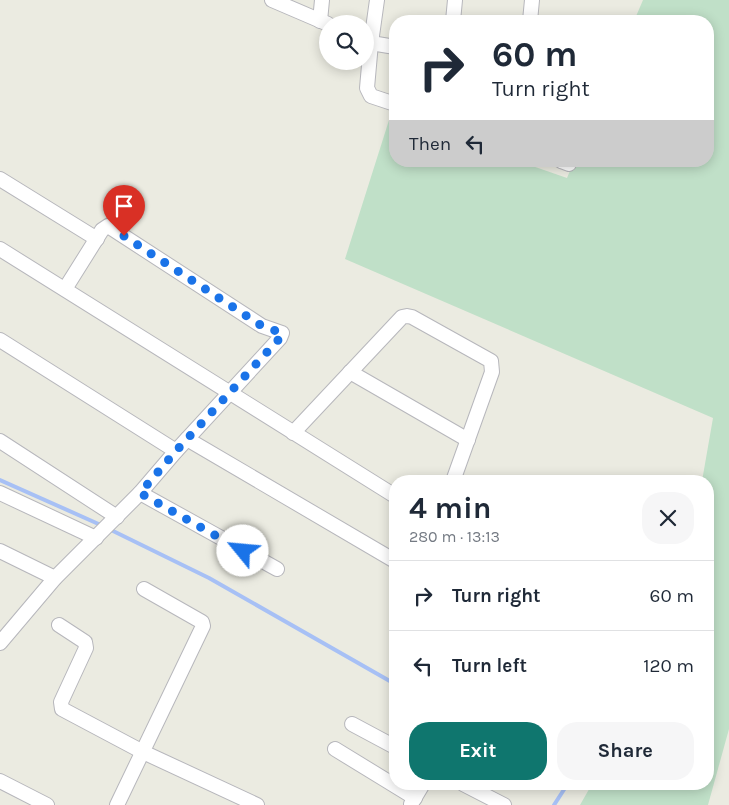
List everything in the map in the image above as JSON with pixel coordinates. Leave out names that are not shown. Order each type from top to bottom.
[{"type":"street","points":[[272,0],[319,20]]},
{"type":"street","points":[[322,0],[323,15]]},
{"type":"street","points":[[374,15],[377,0]]},
{"type":"street","points":[[454,15],[456,0]]},
{"type":"street","points":[[531,15],[532,0]]},
{"type":"street","points":[[374,43],[389,46]]},
{"type":"street","points":[[368,70],[368,93],[371,96],[389,102]]},
{"type":"street","points":[[0,179],[97,239]]},
{"type":"street","points":[[0,642],[5,627],[140,493],[280,338],[282,333],[262,326],[108,226],[102,230],[64,289]]},
{"type":"street","points":[[0,249],[389,492]]},
{"type":"street","points":[[293,433],[402,317],[412,317],[491,362],[492,372],[455,475]]},
{"type":"street","points":[[0,340],[176,451]]},
{"type":"street","points":[[350,372],[468,440]]},
{"type":"street","points":[[187,439],[389,558]]},
{"type":"street","points":[[0,441],[117,517]]},
{"type":"street","points":[[0,493],[96,538]]},
{"type":"street","points":[[140,493],[277,569]]},
{"type":"street","points":[[0,552],[55,578]]},
{"type":"street","points":[[117,805],[203,626],[202,622],[144,589]]},
{"type":"street","points":[[60,625],[85,642],[86,648],[61,702],[62,709],[143,752],[257,805]]},
{"type":"street","points":[[352,724],[389,744]]},
{"type":"street","points":[[335,749],[389,785]]},
{"type":"street","points":[[0,781],[47,805]]},
{"type":"street","points":[[396,790],[413,801],[419,790]]},
{"type":"street","points":[[475,790],[504,805]]},
{"type":"green space","points":[[643,0],[729,0],[729,729],[714,783],[714,475],[703,475],[713,418],[345,259],[389,120],[389,167],[535,167],[567,178],[572,167],[714,167],[714,15],[637,15]]},
{"type":"green space","points":[[589,790],[712,790],[708,805],[580,805]]},
{"type":"waterway","points":[[0,480],[103,526]]},
{"type":"waterway","points":[[109,529],[209,578],[389,681]]},
{"type":"waterway","points":[[554,805],[564,790]]},
{"type":"route","points":[[124,236],[262,326],[282,333],[280,338],[140,493],[243,551]]}]
